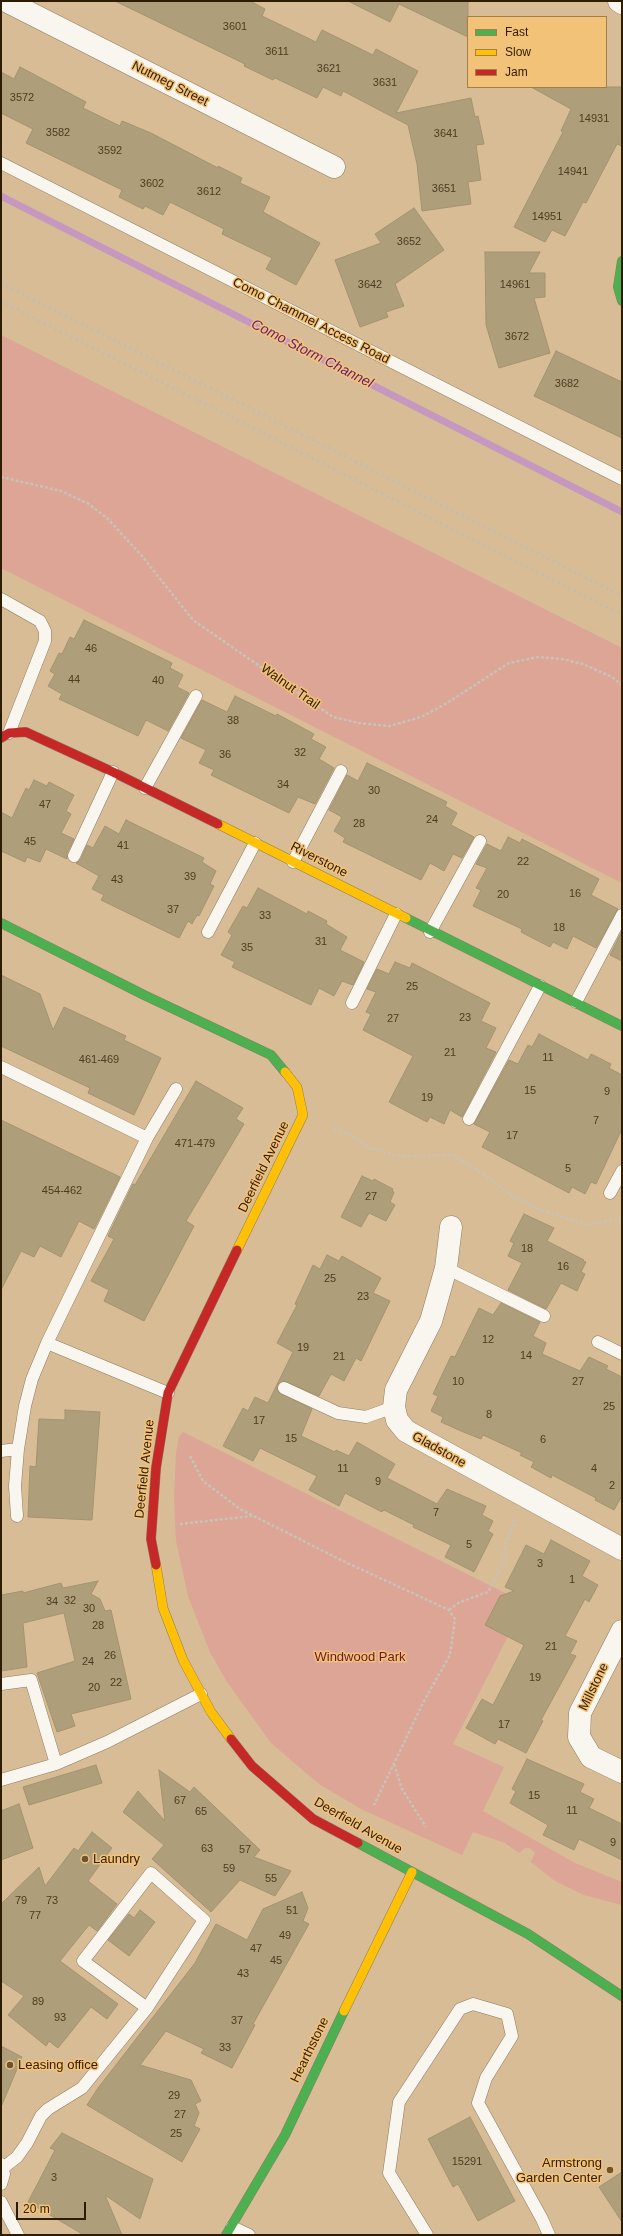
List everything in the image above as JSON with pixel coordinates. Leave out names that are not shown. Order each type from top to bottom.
[{"type":"street","name":"Nutmeg Street","points":[[6,1],[334,167]]},
{"type":"street","points":[[621,300],[618,287],[622,261]]},
{"type":"street","name":"Riverstone","points":[[5,736],[26,732],[113,772],[430,932],[576,1002],[622,1026]]},
{"type":"street","name":"Deerfield Avenue","points":[[1,923],[144,995],[270,1055],[297,1087],[304,1116],[168,1393],[156,1468],[151,1539],[163,1608],[183,1660],[211,1712],[252,1766],[313,1819],[528,1934],[622,1996]]},
{"type":"street","points":[[394,1407],[396,1390],[431,1321],[446,1268],[451,1227]]},
{"type":"street","name":"Gladstone","points":[[394,1407],[397,1420],[406,1431],[622,1549]]},
{"type":"street","name":"Millstone","points":[[622,1631],[580,1713],[580,1737],[591,1757],[622,1772]]},
{"type":"street","name":"Hearthstone","points":[[229,2231],[285,2135],[316,2067],[412,1872]]},
{"type":"lane","name":"Como Chammel Access Road","points":[[1,163],[622,479]]},
{"type":"lane","points":[[1,599],[40,621],[45,631],[45,641],[5,736]]},
{"type":"lane","points":[[145,788],[196,696]]},
{"type":"lane","points":[[293,862],[341,771]]},
{"type":"lane","points":[[74,856],[113,772]]},
{"type":"lane","points":[[430,932],[480,841]]},
{"type":"lane","points":[[208,932],[255,843]]},
{"type":"lane","points":[[352,1003],[396,914]]},
{"type":"lane","points":[[576,1002],[622,915]]},
{"type":"lane","points":[[469,1118],[540,986]]},
{"type":"lane","points":[[1,1067],[147,1138]]},
{"type":"lane","points":[[17,1516],[15,1486],[18,1449],[32,1379],[47,1343],[147,1138],[176,1089]]},
{"type":"lane","points":[[610,1193],[622,1171]]},
{"type":"lane","points":[[446,1268],[544,1316]]},
{"type":"lane","points":[[598,1342],[622,1354]]},
{"type":"lane","points":[[47,1343],[168,1393]]},
{"type":"lane","points":[[284,1388],[338,1413],[366,1417],[394,1407]]},
{"type":"lane","points":[[1,1451],[18,1449]]},
{"type":"lane","points":[[1,1684],[31,1680],[56,1764]]},
{"type":"lane","points":[[1,1780],[56,1764],[107,1742],[201,1694]]},
{"type":"lane","points":[[1,2184],[4,2174],[2,2166],[17,2157],[24,2148],[41,2116],[55,2103],[70,2097],[82,2088],[147,2008],[204,1920],[151,1873],[83,1961],[147,2008]]},
{"type":"lane","points":[[427,2235],[389,2173],[399,2102],[460,2009],[473,2004],[507,2014],[512,2036],[486,2078],[478,2103],[542,2219],[549,2235]]},
{"type":"lane","points":[[1,2202],[18,2235]]},
{"type":"lane","points":[[229,2231],[249,2235]]},
{"type":"path","name":"Walnut Trail","points":[[1,477],[61,491],[89,504],[109,520],[141,555],[193,620],[333,717],[359,724],[388,726],[421,717],[447,703],[509,662],[538,657],[562,659],[583,664],[612,678],[622,685]]},
{"type":"path","points":[[334,1129],[350,1134],[370,1148],[398,1156],[453,1155],[470,1165],[513,1196],[538,1209],[565,1218],[589,1225],[622,1218]]},
{"type":"path","points":[[190,1456],[203,1481],[240,1509],[341,1560],[449,1610],[455,1619],[450,1655],[424,1701],[374,1805]]},
{"type":"path","points":[[180,1524],[253,1516]]},
{"type":"path","points":[[449,1610],[460,1602],[488,1592],[504,1563],[505,1545],[518,1516]]},
{"type":"path","points":[[394,1764],[402,1789],[426,1827]]},
{"type":"green space","points":[[1,335],[622,648],[622,883],[1,568]]},
{"type":"green space","name":"Windwood Park","points":[[183,1432],[525,1603],[453,1744],[504,1767],[483,1811],[575,1863],[622,1882],[622,1905],[584,1895],[555,1881],[531,1862],[535,1853],[530,1848],[525,1848],[519,1853],[505,1843],[473,1832],[462,1855],[361,1809],[319,1784],[271,1743],[227,1682],[210,1652],[188,1596],[176,1541],[174,1498],[176,1453],[179,1437]]},
{"type":"building","points":[[115,1],[250,1],[265,9],[262,16],[316,42],[322,30],[373,55],[376,49],[418,71],[396,113],[471,98],[475,117],[478,116],[484,144],[476,145],[481,180],[468,182],[471,204],[422,211],[417,164],[408,125],[343,91],[341,96],[323,87],[317,98],[275,78],[273,80],[244,66],[245,64]]},
{"type":"building","points":[[348,1],[468,1],[467,37],[399,4],[390,22]]},
{"type":"building","points":[[20,67],[86,102],[83,108],[120,126],[122,121],[151,133],[218,168],[218,166],[242,178],[240,183],[270,197],[263,212],[320,243],[296,285],[266,269],[272,258],[222,234],[224,229],[170,202],[163,215],[145,206],[143,209],[119,197],[122,190],[26,143],[33,129],[1,113],[1,72],[14,79]]},
{"type":"building","points":[[622,87],[622,146],[617,144],[586,203],[583,202],[565,236],[552,230],[545,242],[514,227],[563,132],[561,131],[571,109],[533,88]]},
{"type":"building","points":[[414,208],[444,250],[395,284],[404,306],[386,312],[388,317],[360,327],[335,260],[381,243],[375,234]]},
{"type":"building","points":[[485,252],[540,252],[529,273],[545,273],[545,297],[534,298],[550,353],[499,368],[486,325]]},
{"type":"building","points":[[556,351],[622,382],[622,438],[534,396]]},
{"type":"building","points":[[84,620],[172,663],[170,668],[183,675],[177,687],[189,693],[168,731],[146,720],[138,736],[59,699],[62,694],[48,686],[55,674],[50,671],[59,653],[62,654],[70,637],[74,639]]},
{"type":"building","points":[[235,696],[276,716],[277,714],[314,734],[311,739],[326,747],[319,759],[334,768],[315,804],[298,797],[289,813],[211,775],[214,770],[199,763],[206,750],[181,738],[202,700],[227,712]]},
{"type":"building","points":[[367,763],[447,802],[445,806],[457,813],[451,825],[474,837],[462,858],[453,854],[444,871],[430,863],[421,880],[343,842],[345,838],[334,831],[342,817],[329,810],[347,775],[358,781]]},
{"type":"building","points":[[34,780],[47,786],[49,782],[74,795],[66,811],[71,814],[61,833],[74,839],[67,853],[67,859],[46,849],[40,862],[27,857],[25,862],[1,851],[1,812],[12,818],[26,788],[29,790]]},
{"type":"building","points":[[126,820],[204,858],[202,862],[216,871],[210,884],[214,886],[199,916],[197,915],[192,924],[188,921],[179,938],[101,900],[104,895],[92,889],[99,876],[76,863],[81,859],[87,845],[93,848],[105,826],[119,834]]},
{"type":"building","points":[[508,837],[520,843],[522,839],[599,879],[591,895],[618,909],[596,948],[573,936],[567,949],[553,942],[550,947],[521,932],[522,929],[473,906],[481,890],[476,888],[487,868],[476,864],[487,844],[501,851]]},
{"type":"building","points":[[258,888],[307,914],[308,911],[327,921],[326,924],[347,937],[340,950],[364,962],[353,985],[342,981],[334,996],[319,988],[311,1005],[232,967],[235,962],[221,955],[232,935],[228,932],[243,906],[247,908]]},
{"type":"building","points":[[622,931],[622,961],[610,955]]},
{"type":"building","points":[[395,962],[410,968],[412,963],[490,1003],[481,1021],[496,1028],[486,1048],[496,1052],[462,1117],[450,1110],[444,1124],[430,1117],[427,1122],[389,1102],[413,1056],[363,1030],[371,1014],[366,1012],[376,992],[367,989],[377,969],[389,974]]},
{"type":"building","points":[[1,975],[40,994],[53,1030],[64,1007],[126,1036],[124,1040],[161,1058],[134,1115],[88,1093],[90,1088],[1,1046]]},
{"type":"building","points":[[539,1034],[588,1060],[591,1054],[611,1064],[609,1068],[622,1075],[622,1129],[596,1184],[591,1182],[585,1194],[572,1187],[569,1193],[482,1147],[490,1132],[474,1124],[509,1060],[518,1064],[528,1045],[532,1047]]},
{"type":"building","points":[[196,1081],[243,1108],[236,1119],[244,1124],[186,1221],[194,1226],[144,1321],[104,1301],[109,1290],[91,1281],[114,1239],[108,1236],[133,1184],[135,1185]]},
{"type":"building","points":[[1,1120],[120,1177],[94,1229],[79,1221],[61,1257],[40,1246],[34,1257],[21,1251],[1,1290]]},
{"type":"building","points":[[362,1176],[373,1181],[374,1179],[393,1189],[392,1191],[394,1192],[390,1202],[395,1205],[386,1221],[369,1213],[361,1227],[341,1217]]},
{"type":"building","points":[[524,1214],[554,1228],[547,1241],[586,1262],[581,1272],[585,1274],[577,1291],[561,1283],[546,1309],[508,1290],[522,1263],[508,1256],[514,1243],[510,1241]]},
{"type":"building","points":[[327,1255],[339,1261],[342,1256],[381,1278],[373,1293],[390,1301],[361,1361],[356,1358],[344,1381],[331,1374],[319,1396],[284,1381],[277,1385],[278,1392],[312,1409],[301,1436],[335,1452],[336,1450],[349,1456],[357,1442],[395,1464],[387,1478],[437,1504],[447,1489],[486,1506],[482,1515],[493,1521],[488,1531],[493,1534],[474,1572],[445,1557],[451,1545],[413,1527],[414,1525],[384,1510],[382,1512],[345,1493],[339,1506],[309,1490],[317,1476],[260,1448],[253,1461],[223,1446],[243,1408],[248,1411],[255,1397],[268,1403],[293,1352],[277,1343],[297,1305],[295,1304],[313,1265],[320,1269]]},
{"type":"building","points":[[501,1303],[540,1322],[533,1336],[546,1343],[542,1354],[580,1371],[589,1357],[608,1366],[606,1369],[622,1377],[622,1496],[614,1510],[595,1500],[596,1498],[552,1475],[551,1478],[531,1467],[534,1462],[520,1455],[522,1453],[483,1435],[481,1439],[441,1422],[443,1417],[431,1411],[438,1396],[433,1394],[451,1356],[455,1357],[479,1308],[493,1315]]},
{"type":"building","points":[[65,1410],[100,1412],[92,1520],[28,1517],[30,1466],[36,1467],[39,1419],[65,1420]]},
{"type":"building","points":[[551,1540],[590,1561],[582,1576],[598,1585],[589,1602],[585,1599],[565,1636],[577,1641],[570,1654],[576,1656],[541,1720],[543,1721],[526,1753],[498,1739],[495,1744],[466,1728],[482,1699],[493,1705],[524,1645],[485,1625],[500,1596],[514,1591],[505,1587],[526,1545],[544,1554]]},
{"type":"building","points":[[98,1581],[91,1594],[100,1599],[105,1611],[111,1610],[131,1699],[71,1714],[75,1726],[57,1732],[37,1673],[75,1661],[64,1613],[23,1623],[27,1667],[1,1671],[1,1595],[23,1591],[23,1593],[61,1583],[63,1588]]},
{"type":"building","points":[[527,1759],[584,1784],[580,1792],[594,1799],[589,1808],[622,1824],[622,1860],[579,1839],[574,1850],[543,1835],[548,1825],[510,1803],[516,1791],[512,1789]]},
{"type":"building","points":[[96,1765],[102,1783],[29,1805],[23,1787]]},
{"type":"building","points":[[159,1770],[190,1792],[194,1787],[260,1850],[254,1857],[291,1871],[275,1896],[240,1880],[211,1912],[152,1859],[164,1845],[123,1812],[138,1791],[165,1821]]},
{"type":"building","points":[[19,1804],[33,1848],[1,1860],[1,1811]]},
{"type":"building","points":[[92,1832],[112,1848],[88,1881],[117,1904],[97,1931],[89,1925],[60,1961],[118,2004],[107,2019],[91,2007],[58,2048],[49,2041],[46,2046],[8,2015],[24,1996],[1,1981],[1,1904],[39,1867],[45,1886],[74,1848],[78,1851]]},
{"type":"building","points":[[302,1892],[308,1908],[303,1921],[309,1924],[253,2024],[255,2025],[232,2068],[201,2053],[204,2049],[166,2031],[140,2065],[191,2080],[201,2101],[195,2104],[199,2113],[194,2126],[200,2129],[182,2162],[87,2105],[98,2088],[195,1963],[216,1924],[247,1940],[263,1909]]},
{"type":"building","points":[[140,1910],[155,1922],[129,1956],[108,1940],[129,1914],[134,1918]]},
{"type":"building","name":"Leasing office","points":[[1,2046],[22,2057],[1,2107]]},
{"type":"building","points":[[470,2117],[515,2201],[478,2221],[458,2184],[453,2187],[428,2139]]},
{"type":"building","points":[[62,2133],[153,2179],[140,2219],[105,2195],[122,2235],[84,2235],[28,2202],[55,2150],[50,2148]]},
{"type":"building","points":[[622,2172],[622,2222],[599,2187]]},
{"type":"waterway","name":"Como Storm Channel","points":[[1,196],[622,512]]},
{"type":"railway","points":[[1,283],[622,596]]},
{"type":"railway","points":[[1,301],[622,615]]},
{"type":"traffic: fast","points":[[622,261],[618,287],[622,301]]},
{"type":"traffic: fast","points":[[406,918],[622,1026]]},
{"type":"traffic: fast","points":[[1,923],[144,995],[271,1055],[285,1072]]},
{"type":"traffic: fast","points":[[358,1843],[528,1934],[622,1996]]},
{"type":"traffic: fast","points":[[226,2235],[285,2135],[344,2011]]},
{"type":"traffic: slow","points":[[218,824],[406,918]]},
{"type":"traffic: slow","points":[[237,1250],[303,1115],[297,1087],[285,1072]]},
{"type":"traffic: slow","points":[[156,1565],[163,1608],[183,1660],[211,1712],[231,1739]]},
{"type":"traffic: slow","points":[[344,2011],[412,1872]]},
{"type":"traffic: jam","points":[[1,738],[9,733],[26,732],[113,772],[218,824]]},
{"type":"traffic: jam","points":[[156,1565],[151,1539],[156,1468],[168,1393],[237,1250]]},
{"type":"traffic: jam","points":[[231,1739],[252,1766],[313,1819],[358,1843]]},
{"type":"place","name":"Laundry","points":[[85,1859]]},
{"type":"place","name":"Leasing office","points":[[10,2065]]},
{"type":"place","name":"Armstrong Garden Center","points":[[610,2170]]}]
